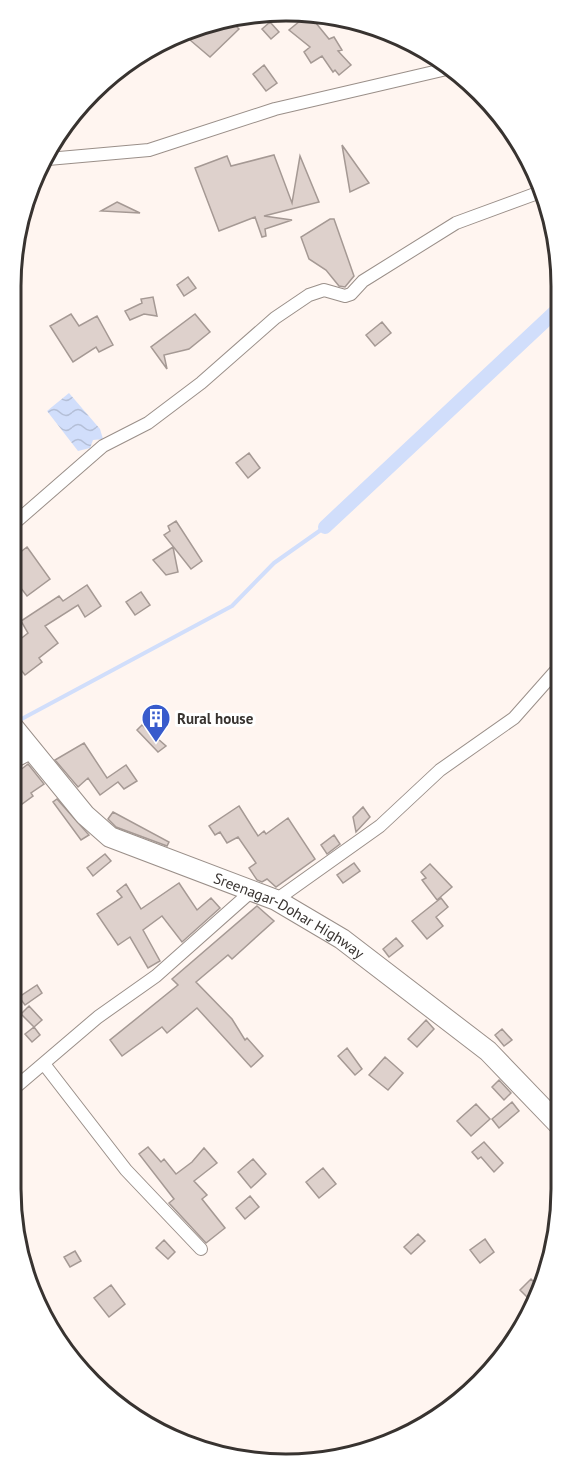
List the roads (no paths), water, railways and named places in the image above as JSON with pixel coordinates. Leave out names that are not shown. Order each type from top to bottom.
[{"type":"main road","name":"Sreenagar-Dohar Highway","points":[[21,737],[85,815],[110,837],[276,900],[342,939],[488,1051],[551,1117]]},
{"type":"street","points":[[54,158],[149,150],[275,109],[440,71]]},
{"type":"street","points":[[21,517],[103,446],[148,423],[166,410],[201,383],[250,338],[309,295],[324,290],[345,296],[351,294],[363,281],[456,223],[534,194]]},
{"type":"street","points":[[276,900],[380,826],[441,770],[514,718],[551,676]]},
{"type":"street","points":[[21,755],[29,748]]},
{"type":"street","points":[[21,1083],[98,1017],[156,976],[253,890]]},
{"type":"street","points":[[44,1064],[126,1170],[201,1249]]},
{"type":"water","points":[[69,393],[100,429],[103,439],[93,440],[90,448],[78,451],[47,411]]},
{"type":"waterway","points":[[325,527],[551,315]]},
{"type":"waterway","points":[[21,719],[232,606],[274,563],[325,527]]},
{"type":"place","name":"Rural house","points":[[156,744]]}]
